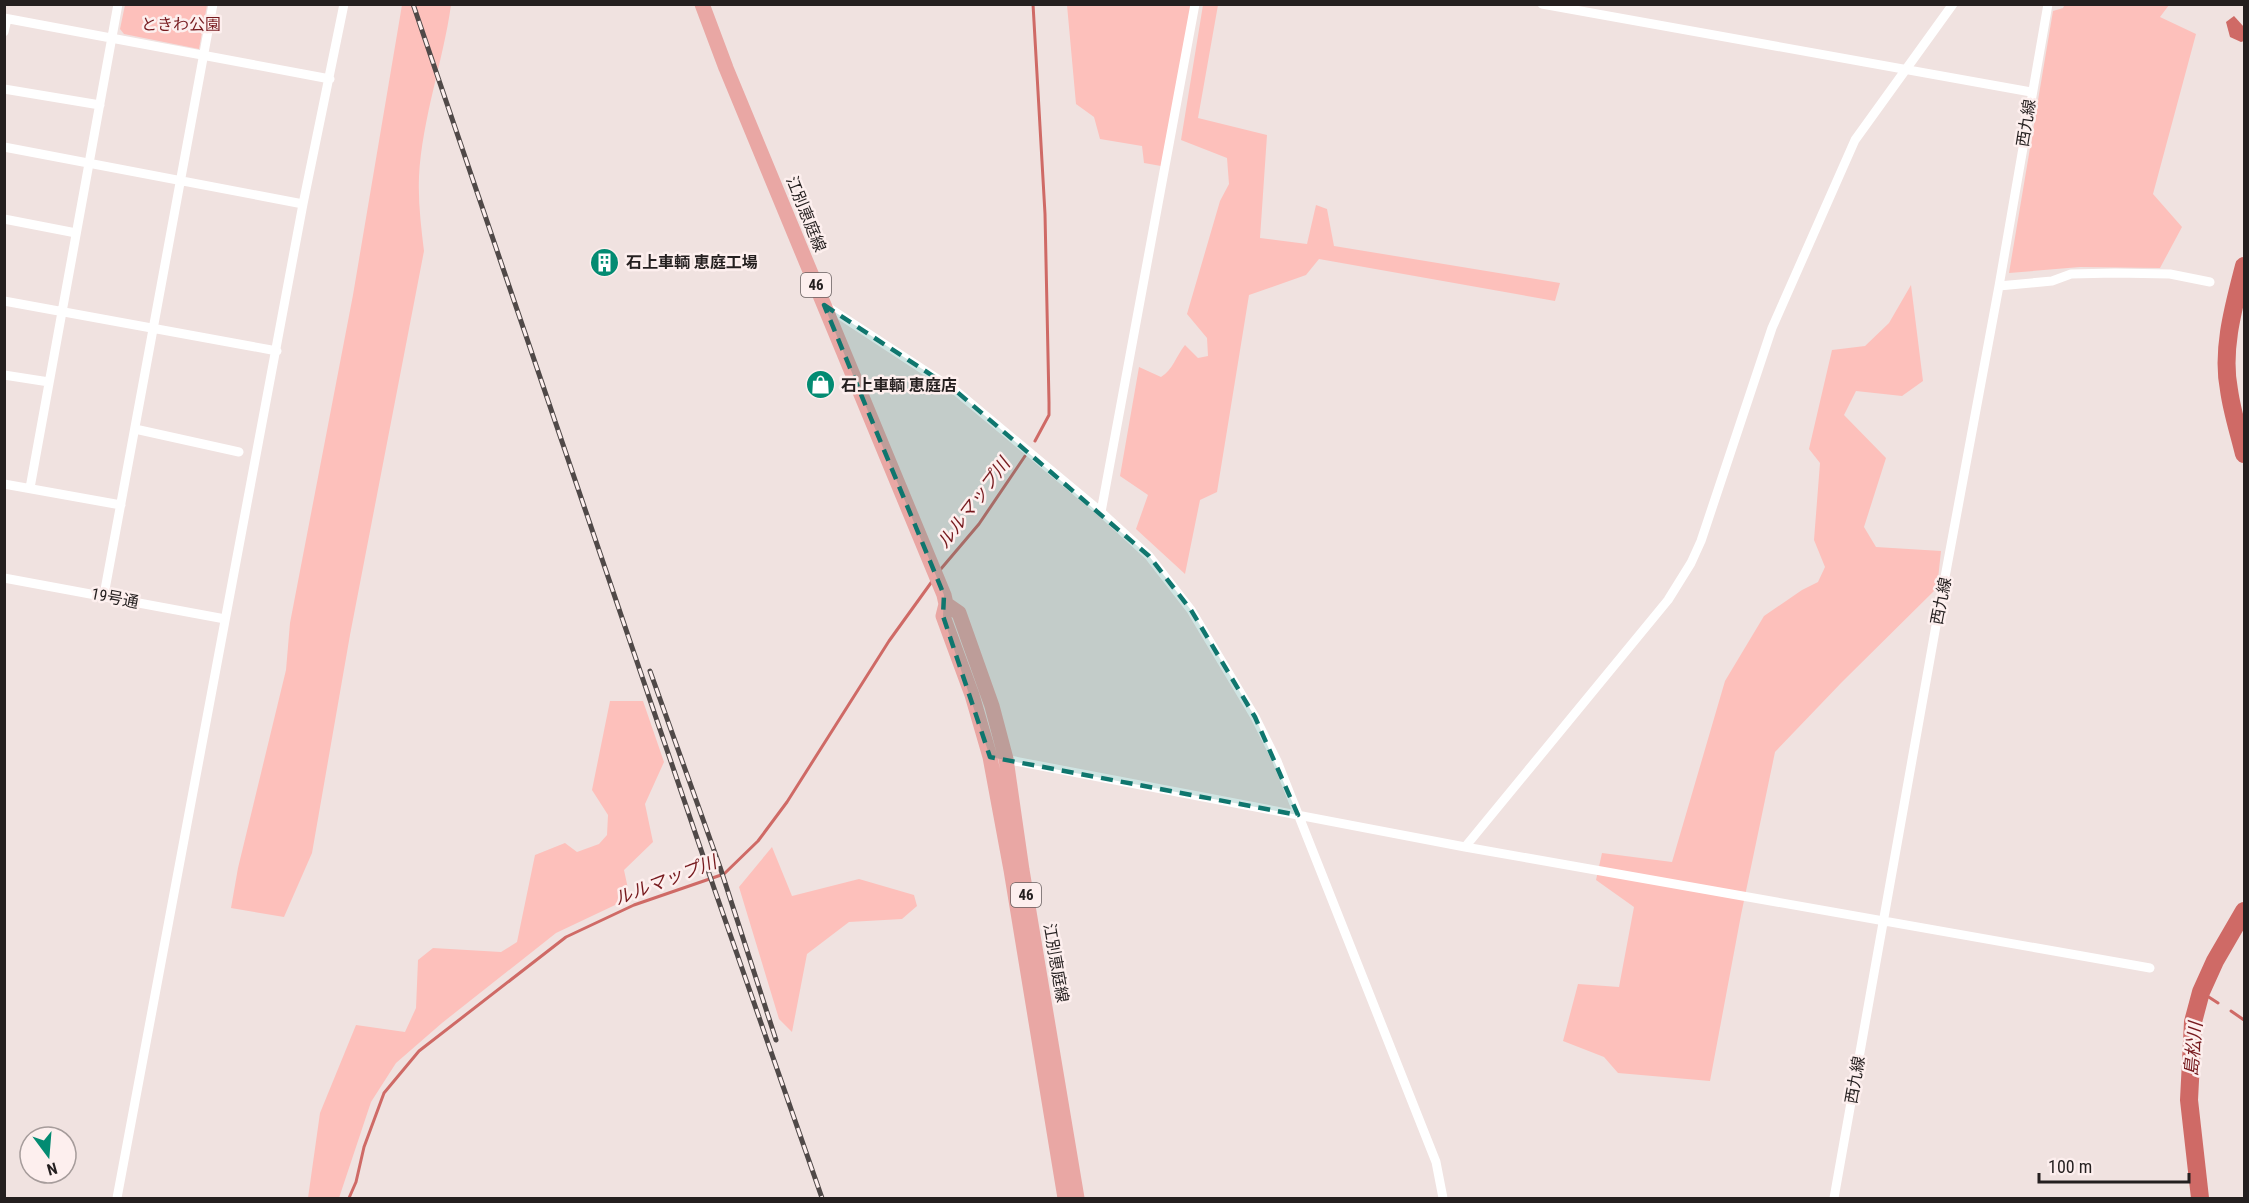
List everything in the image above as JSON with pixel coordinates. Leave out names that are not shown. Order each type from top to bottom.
[{"type":"main road","name":"江別恵庭線","points":[[702,4],[933,564],[945,599],[943,616],[972,695],[990,757],[1065,1198]]},
{"type":"main road","name":"江別恵庭線","points":[[945,599],[959,613],[992,706],[1006,759],[1022,870],[1077,1198]]},
{"type":"street","points":[[30,488],[118,4]]},
{"type":"street","points":[[104,595],[213,4]]},
{"type":"street","points":[[117,1198],[303,204],[344,4]]},
{"type":"street","points":[[1101,512],[1195,4]]},
{"type":"street","points":[[1542,4],[2031,92]]},
{"type":"street","points":[[1466,847],[1668,600],[1691,563],[1701,541],[1772,328],[1855,140],[1953,4]]},
{"type":"street","name":"西九線","points":[[1834,1198],[2048,4]]},
{"type":"street","points":[[4,32],[6,19],[330,79]]},
{"type":"street","points":[[4,89],[100,105]]},
{"type":"street","points":[[4,147],[303,204]]},
{"type":"street","points":[[4,219],[76,232]]},
{"type":"street","points":[[1999,286],[2052,281],[2071,274],[2115,273],[2170,274],[2210,282]]},
{"type":"street","points":[[4,301],[277,351]]},
{"type":"street","points":[[824,304],[956,391],[1101,512],[1149,556],[1191,610],[1255,717],[1277,761],[1436,1162],[1443,1198]]},
{"type":"street","points":[[4,375],[49,382]]},
{"type":"street","points":[[135,429],[239,452]]},
{"type":"street","points":[[4,484],[121,505]]},
{"type":"street","name":"19号通","points":[[4,578],[225,619]]},
{"type":"street","points":[[990,757],[1466,847],[2150,968]]},
{"type":"highlighted area","points":[[824,305],[956,391],[1149,556],[1191,610],[1255,717],[1298,815],[990,757],[943,616],[944,595]]},
{"type":"green space","points":[[2065,4],[2169,5],[2160,17],[2196,34],[2153,194],[2182,227],[2160,268],[2080,267],[2009,273],[2053,11],[2063,8]]},
{"type":"green space","name":"ときわ公園","points":[[125,5],[207,5],[199,49],[124,34],[120,29]]},
{"type":"green space","points":[[402,5],[451,5],[421,155],[419,196],[424,251],[350,635],[312,853],[284,917],[231,908],[238,868],[286,670],[290,623],[353,295]]},
{"type":"green space","points":[[1067,5],[1192,5],[1161,166],[1144,163],[1142,146],[1100,139],[1094,117],[1076,104]]},
{"type":"green space","points":[[1203,5],[1218,5],[1198,118],[1267,135],[1260,238],[1307,244],[1316,205],[1327,209],[1334,246],[1560,283],[1555,301],[1319,259],[1306,275],[1249,295],[1217,492],[1200,500],[1185,574],[1136,529],[1148,495],[1120,476],[1139,367],[1161,377],[1171,367],[1185,345],[1198,358],[1208,356],[1207,338],[1187,314],[1220,201],[1229,184],[1227,158],[1181,140]]},
{"type":"green space","points":[[1911,285],[1923,381],[1902,396],[1856,391],[1844,415],[1886,458],[1864,527],[1876,547],[1941,551],[1937,588],[1775,752],[1710,1081],[1618,1073],[1604,1057],[1563,1041],[1578,984],[1619,987],[1634,907],[1596,880],[1602,853],[1672,862],[1725,681],[1764,616],[1818,582],[1825,567],[1814,540],[1820,463],[1809,449],[1832,350],[1865,346],[1889,323]]},
{"type":"green space","points":[[610,701],[643,701],[664,762],[645,804],[653,842],[624,870],[630,898],[556,933],[442,1023],[396,1063],[371,1102],[339,1198],[308,1198],[320,1113],[356,1025],[405,1032],[416,1008],[418,960],[433,948],[501,952],[517,942],[535,855],[565,843],[577,852],[599,844],[607,835],[608,815],[592,790]]},
{"type":"green space","points":[[772,847],[792,896],[859,879],[914,895],[917,906],[902,919],[849,922],[807,954],[792,1032],[779,1019],[739,887]]},
{"type":"shaded area","points":[[2234,16],[2244,27],[2244,41],[2241,42],[2230,37],[2226,22]]},
{"type":"waterway","name":"ルルマップ川","points":[[1033,4],[1045,214],[1049,402],[1049,415],[1035,441]]},
{"type":"waterway","name":"島松川","points":[[2244,266],[2230,328],[2227,359],[2230,398],[2244,454]]},
{"type":"waterway","name":"ルルマップ川","points":[[940,570],[979,524],[1025,456]]},
{"type":"waterway","name":"ルルマップ川","points":[[349,1198],[356,1182],[364,1147],[384,1093],[419,1051],[566,937],[634,905],[724,874],[758,841],[787,802],[889,641],[933,580]]},
{"type":"waterway","name":"島松川","points":[[2200,1198],[2189,1100],[2193,1022],[2201,992],[2215,961],[2244,911]]},
{"type":"waterway","points":[[2201,992],[2218,1003]]},
{"type":"waterway","points":[[2231,1011],[2244,1020]]},
{"type":"railway","points":[[413,4],[822,1198]]},
{"type":"railway","points":[[650,671],[720,867],[776,1040]]},
{"type":"place","name":"石上車輌 恵庭工場","points":[[605,262]]},
{"type":"place","name":"石上車輌 恵庭店","points":[[820,385]]}]
